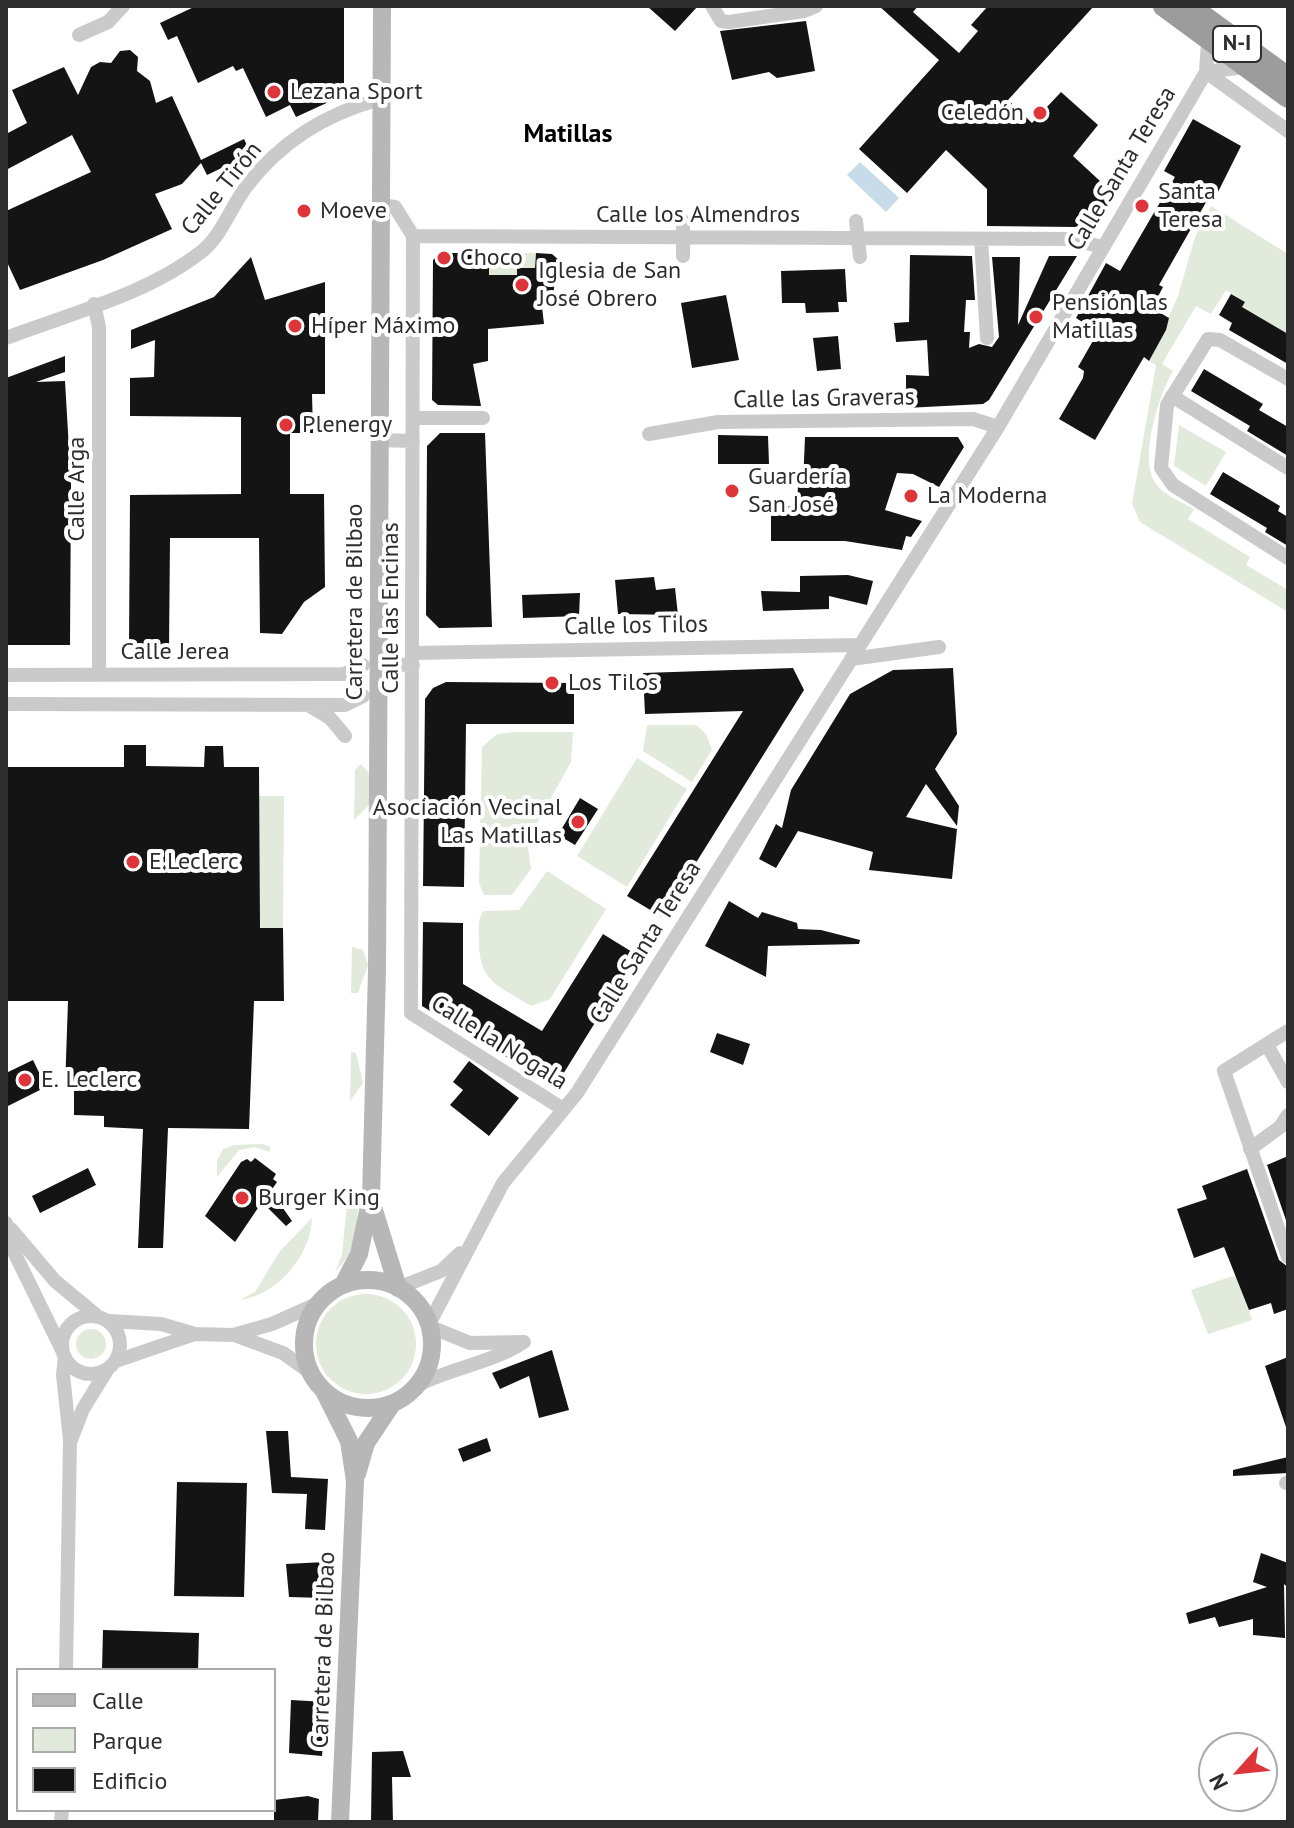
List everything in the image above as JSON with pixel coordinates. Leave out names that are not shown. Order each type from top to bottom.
[{"type":"highway","name":"N-I","points":[[1164,6],[1208,42],[1288,97]]},
{"type":"highway","name":"N-I","points":[[1189,6],[1288,78]]},
{"type":"main road","name":"Carretera de Bilbao","points":[[371,1197],[371,665],[388,206],[381,99],[382,6]]},
{"type":"main road","points":[[355,1481],[349,1441],[324,1391],[311,1373],[304,1337],[319,1303],[343,1285],[359,1254],[371,1197]]},
{"type":"main road","points":[[371,1197],[398,1288]]},
{"type":"main road","points":[[343,1285],[372,1281],[398,1288],[415,1302],[428,1326],[430,1358],[416,1386],[392,1404],[366,1443],[355,1481]]},
{"type":"main road","points":[[324,1391],[351,1406],[371,1408],[392,1404]]},
{"type":"main road","name":"Carretera de Bilbao","points":[[340,1822],[355,1481]]},
{"type":"street","points":[[79,35],[108,22],[123,6]]},
{"type":"street","points":[[712,6],[721,21],[741,21],[816,6]]},
{"type":"street","name":"Calle Santa Teresa","points":[[428,1326],[468,1244],[512,1170],[563,1109],[656,971],[998,427],[1206,72],[1208,42]]},
{"type":"street","name":"Calle Santa Teresa","points":[[1206,72],[1244,67]]},
{"type":"street","points":[[1206,72],[1288,131]]},
{"type":"street","name":"Calle Tirón","points":[[6,338],[169,276],[205,249],[245,188],[295,138],[345,109],[381,99]]},
{"type":"street","points":[[388,206],[413,236]]},
{"type":"street","points":[[856,221],[860,257]]},
{"type":"street","points":[[683,229],[683,256]]},
{"type":"street","name":"Calle los Almendros","points":[[413,236],[683,229],[860,238],[1071,239],[1102,247]]},
{"type":"street","name":"Calle las Encinas","points":[[411,1013],[413,236]]},
{"type":"street","points":[[981,239],[987,338]]},
{"type":"street","name":"Calle Arga","points":[[94,304],[99,327],[99,674]]},
{"type":"street","points":[[1288,379],[1214,337],[1204,343],[1167,405],[1161,468],[1165,478],[1288,558]]},
{"type":"street","points":[[1172,396],[1288,468]]},
{"type":"street","name":"Calle las Graveras","points":[[649,434],[718,422],[859,413],[973,419],[998,427]]},
{"type":"street","points":[[413,418],[483,418]]},
{"type":"street","points":[[380,440],[413,441]]},
{"type":"street","name":"Calle los Tilos","points":[[371,665],[413,659],[860,645]]},
{"type":"street","points":[[851,659],[939,647]]},
{"type":"street","name":"Calle Jerea","points":[[6,675],[344,674],[371,665]]},
{"type":"street","points":[[6,704],[345,705],[363,696]]},
{"type":"street","points":[[308,704],[330,718],[345,736]]},
{"type":"street","name":"Calle la Nogala","points":[[411,1013],[563,1109]]},
{"type":"street","points":[[1288,1033],[1224,1071],[1288,1257]]},
{"type":"street","points":[[1267,1045],[1288,1082]]},
{"type":"street","points":[[1250,1149],[1280,1127],[1288,1115]]},
{"type":"street","points":[[70,1440],[83,1409],[111,1366],[120,1336],[46,1272],[6,1223],[14,1252],[63,1354],[78,1371],[98,1374],[111,1366],[195,1334]]},
{"type":"street","name":"Calle Santa Teresa","points":[[398,1288],[441,1271],[468,1244]]},
{"type":"street","points":[[66,1668],[70,1440],[63,1354],[65,1332],[70,1324],[86,1315],[161,1324],[195,1334],[228,1334],[272,1324],[319,1303]]},
{"type":"street","points":[[416,1386],[439,1374],[500,1357],[524,1342],[470,1343],[428,1326]]},
{"type":"street","points":[[228,1334],[283,1353],[311,1373]]},
{"type":"green space","points":[[1211,206],[1288,254],[1288,334],[1242,307],[1245,302],[1226,290],[1211,314],[1196,306],[1162,364],[1173,371],[1152,428],[1151,474],[1164,492],[1194,509],[1188,519],[1250,557],[1246,565],[1288,590],[1288,612],[1140,522],[1132,504],[1156,365],[1149,361],[1178,296],[1195,237]]},
{"type":"green space","points":[[489,253],[536,253],[535,268],[517,275],[489,275]]},
{"type":"green space","points":[[1179,425],[1226,452],[1206,486],[1174,466]]},
{"type":"green space","points":[[647,725],[696,725],[706,734],[712,750],[692,782],[643,751]]},
{"type":"green space","points":[[573,732],[571,762],[527,841],[531,869],[512,895],[484,895],[479,883],[482,747],[497,734]]},
{"type":"green space","points":[[637,758],[687,789],[627,887],[577,856]]},
{"type":"green space","points":[[361,764],[370,774],[369,805],[354,820],[355,770]]},
{"type":"green space","points":[[259,796],[284,796],[283,928],[260,928]]},
{"type":"green space","points":[[547,871],[606,909],[550,999],[531,1006],[501,988],[487,975],[480,956],[479,922],[483,911],[519,910]]},
{"type":"green space","points":[[352,947],[363,950],[368,965],[358,993],[351,993]]},
{"type":"green space","points":[[351,1052],[356,1053],[363,1083],[350,1101]]},
{"type":"green space","points":[[263,1144],[270,1147],[270,1152],[254,1147],[239,1150],[217,1177],[217,1161],[223,1149],[234,1145]]},
{"type":"green space","points":[[347,1204],[358,1209],[355,1235],[350,1251],[335,1272],[342,1255]]},
{"type":"green space","points":[[312,1218],[306,1246],[289,1272],[266,1291],[239,1300],[255,1292],[280,1251]]},
{"type":"green space","points":[[1238,1277],[1252,1320],[1208,1334],[1191,1290]]},
{"type":"green space","points":[[366,1294],[385,1297],[402,1308],[413,1325],[416,1344],[413,1363],[402,1380],[385,1391],[366,1394],[347,1391],[330,1380],[319,1363],[316,1344],[319,1325],[330,1308],[347,1297]]},
{"type":"green space","points":[[91,1329],[102,1333],[106,1344],[102,1355],[91,1359],[80,1355],[76,1344],[80,1333]]},
{"type":"water","points":[[860,162],[899,198],[886,212],[847,175]]},
{"type":"building","points":[[196,6],[344,6],[344,95],[296,117],[290,105],[266,117],[243,68],[236,71],[233,66],[198,83],[177,36],[168,40],[160,23]]},
{"type":"building","points":[[647,6],[698,6],[675,31]]},
{"type":"building","points":[[879,6],[918,6],[913,12],[959,53],[978,31],[971,25],[988,6],[1094,6],[1008,100],[1032,123],[1061,92],[1098,125],[1073,156],[1114,194],[1102,216],[1084,226],[1074,227],[987,226],[987,189],[946,150],[907,193],[859,149],[939,60]]},
{"type":"building","points":[[806,21],[815,71],[777,78],[769,72],[732,80],[720,31]]},
{"type":"building","points":[[130,50],[138,57],[137,71],[150,81],[156,103],[172,96],[201,160],[244,139],[251,154],[207,175],[201,163],[182,184],[155,194],[172,229],[103,260],[20,290],[6,260],[6,211],[91,172],[72,135],[6,170],[6,134],[27,123],[12,90],[64,67],[78,95],[91,67],[100,62],[111,63],[120,51]]},
{"type":"building","points":[[1193,119],[1241,146],[1214,200],[1209,197],[1159,285],[1163,287],[1152,308],[1169,318],[1166,330],[1149,361],[1144,357],[1095,440],[1059,419],[1083,378],[1084,371],[1078,367],[1098,332],[1076,318],[1106,263],[1120,271],[1175,177],[1164,171]]},
{"type":"building","points":[[440,253],[489,253],[489,275],[517,275],[517,268],[535,268],[536,253],[552,254],[560,261],[562,279],[555,279],[553,298],[541,298],[544,324],[488,329],[488,361],[473,364],[481,406],[438,405],[432,400],[433,260]]},
{"type":"building","points":[[910,255],[972,256],[975,300],[966,300],[964,332],[970,332],[969,348],[979,344],[992,347],[999,337],[992,257],[1020,257],[1018,325],[1049,256],[1077,256],[989,400],[983,404],[906,408],[906,375],[929,376],[927,340],[896,342],[894,323],[909,322]]},
{"type":"building","points":[[251,257],[265,300],[325,282],[325,394],[312,394],[313,433],[290,433],[290,494],[324,494],[325,587],[304,602],[282,634],[260,633],[259,538],[170,538],[169,648],[129,647],[130,495],[241,494],[241,417],[130,416],[130,378],[154,377],[155,340],[131,349],[131,330],[214,297]]},
{"type":"building","points":[[845,269],[847,302],[838,302],[839,312],[806,313],[805,303],[782,303],[781,271]]},
{"type":"building","points":[[1231,294],[1245,302],[1242,307],[1288,334],[1288,364],[1229,330],[1232,323],[1219,315]]},
{"type":"building","points":[[726,295],[739,360],[692,368],[681,303]]},
{"type":"building","points":[[838,336],[841,369],[817,371],[813,338]]},
{"type":"building","points":[[65,356],[65,372],[36,382],[65,381],[71,484],[70,645],[6,645],[6,378]]},
{"type":"building","points":[[1204,369],[1263,404],[1259,410],[1288,427],[1288,456],[1247,431],[1250,426],[1191,391]]},
{"type":"building","points":[[440,433],[485,433],[492,627],[439,628],[426,615],[427,446]]},
{"type":"building","points":[[718,435],[768,436],[769,464],[718,464]]},
{"type":"building","points":[[805,437],[958,437],[964,447],[939,487],[913,474],[897,473],[885,510],[922,521],[911,537],[906,536],[902,550],[845,541],[771,541],[771,507],[797,506],[798,485],[803,485]]},
{"type":"building","points":[[1223,472],[1280,506],[1278,511],[1288,517],[1288,546],[1265,532],[1267,528],[1210,494]]},
{"type":"building","points":[[848,575],[873,581],[867,605],[829,596],[829,609],[763,611],[761,591],[800,592],[800,576]]},
{"type":"building","points":[[654,577],[656,590],[675,588],[678,615],[618,614],[615,580]]},
{"type":"building","points":[[580,593],[579,616],[523,618],[522,595]]},
{"type":"building","points":[[793,668],[804,690],[662,917],[627,896],[743,711],[645,714],[643,673]]},
{"type":"building","points":[[953,668],[957,734],[935,769],[959,806],[957,826],[926,784],[906,817],[957,829],[952,879],[869,870],[873,852],[798,831],[776,868],[759,859],[776,824],[782,828],[791,790],[850,694],[893,670]]},
{"type":"building","points":[[446,682],[574,683],[574,724],[466,724],[464,887],[423,886],[425,699],[433,688]]},
{"type":"building","name":"E.Leclerc","points":[[124,745],[146,745],[146,766],[204,767],[205,746],[223,746],[224,767],[259,767],[260,928],[283,928],[284,1001],[254,1001],[249,1129],[168,1128],[163,1248],[138,1248],[143,1129],[104,1127],[104,1116],[74,1115],[74,1088],[65,1088],[68,1001],[6,1001],[6,767],[124,767]]},
{"type":"building","name":"Asociación Vecinal Las Matillas","points":[[580,798],[598,809],[575,845],[558,835]]},
{"type":"building","points":[[729,901],[758,918],[762,912],[797,923],[798,929],[821,930],[860,940],[859,944],[768,946],[766,977],[705,946]]},
{"type":"building","points":[[423,922],[463,923],[463,984],[542,1031],[603,934],[637,955],[560,1079],[544,1080],[422,1006]]},
{"type":"building","points":[[717,1033],[750,1044],[743,1065],[710,1052]]},
{"type":"building","name":"E. Leclerc","points":[[33,1060],[46,1087],[6,1107],[6,1073]]},
{"type":"building","points":[[469,1061],[519,1098],[489,1136],[450,1105],[463,1090],[453,1082]]},
{"type":"building","points":[[1288,1156],[1288,1226],[1267,1165]]},
{"type":"building","name":"Burger King","points":[[255,1158],[276,1174],[273,1179],[277,1182],[271,1191],[292,1221],[286,1226],[262,1202],[235,1242],[205,1216],[241,1162],[247,1159],[251,1162]]},
{"type":"building","points":[[88,1168],[96,1185],[40,1213],[32,1196]]},
{"type":"building","points":[[1247,1169],[1279,1260],[1288,1267],[1288,1309],[1274,1314],[1271,1303],[1249,1310],[1224,1247],[1194,1258],[1177,1209],[1207,1199],[1202,1186]]},
{"type":"building","points":[[552,1350],[569,1410],[539,1418],[529,1376],[500,1389],[492,1373]]},
{"type":"building","points":[[1288,1357],[1288,1426],[1286,1427],[1265,1366]]},
{"type":"building","points":[[266,1431],[288,1431],[291,1477],[328,1479],[325,1530],[305,1529],[307,1494],[272,1493]]},
{"type":"building","points":[[487,1438],[491,1451],[463,1462],[458,1449]]},
{"type":"building","points":[[1288,1457],[1288,1473],[1233,1476],[1233,1470]]},
{"type":"building","points":[[177,1482],[247,1483],[244,1597],[174,1596]]},
{"type":"building","points":[[1261,1553],[1288,1563],[1288,1588],[1284,1584],[1285,1638],[1253,1635],[1253,1619],[1219,1627],[1215,1617],[1189,1624],[1186,1613],[1267,1587],[1253,1582]]},
{"type":"building","points":[[325,1562],[323,1598],[289,1597],[286,1564]]},
{"type":"building","points":[[103,1630],[199,1633],[198,1668],[102,1668]]},
{"type":"building","points":[[291,1700],[326,1702],[322,1756],[289,1753]]},
{"type":"building","points":[[403,1751],[411,1777],[392,1777],[393,1822],[371,1822],[372,1752]]},
{"type":"building","points":[[308,1796],[319,1799],[318,1821],[274,1822],[276,1800]]},
{"type":"place","name":"Lezana Sport","points":[[274,92]]},
{"type":"place","name":"Celedón","points":[[1040,113]]},
{"type":"place","name":"Santa Teresa","points":[[1142,206]]},
{"type":"place","name":"Moeve","points":[[304,211]]},
{"type":"place","name":"Choco","points":[[444,258]]},
{"type":"place","name":"Iglesia de San José Obrero","points":[[522,285]]},
{"type":"place","name":"Pensión las Matillas","points":[[1036,317]]},
{"type":"place","name":"Híper Máximo","points":[[295,326]]},
{"type":"place","name":"Plenergy","points":[[286,425]]},
{"type":"place","name":"Guardería San José","points":[[732,491]]},
{"type":"place","name":"La Moderna","points":[[911,496]]},
{"type":"place","name":"Los Tilos","points":[[552,683]]},
{"type":"place","name":"Asociación Vecinal Las Matillas","points":[[578,822]]},
{"type":"place","name":"E.Leclerc","points":[[133,862]]},
{"type":"place","name":"E. Leclerc","points":[[25,1080]]},
{"type":"place","name":"Burger King","points":[[242,1198]]},
{"type":"district","name":"Matillas","points":[[568,135]]}]
